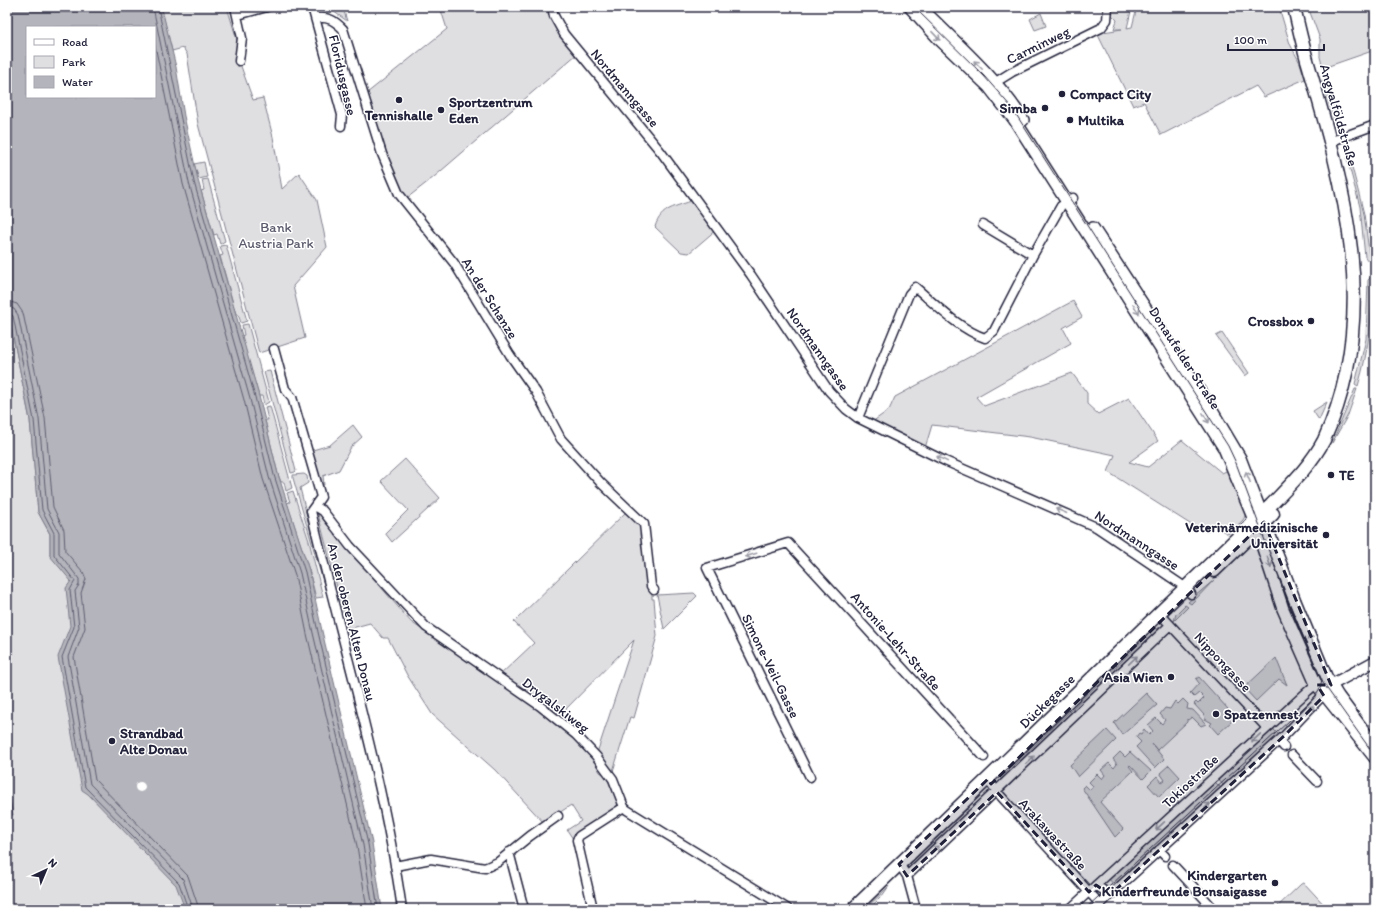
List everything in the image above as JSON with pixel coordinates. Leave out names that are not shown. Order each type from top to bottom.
[{"type":"main road","name":"Donaufelder Straße","points":[[910,7],[944,44],[1009,97],[1070,200],[1224,448],[1259,521],[1331,685],[1375,746]]},
{"type":"main road","name":"Donaufelder Straße","points":[[920,7],[992,84]]},
{"type":"main road","name":"Angyalföldstraße","points":[[1294,7],[1306,58],[1334,140]]},
{"type":"main road","name":"Angyalföldstraße","points":[[1259,521],[1301,485],[1318,462],[1329,442],[1345,404],[1357,367],[1364,323],[1364,272],[1360,226],[1334,140],[1298,7]]},
{"type":"main road","name":"Donaufelder Straße","points":[[1259,521],[1284,609],[1316,684],[1324,696],[1333,704],[1375,758]]},
{"type":"main road","name":"Dückegasse","points":[[861,909],[1165,619],[1189,591],[1259,521]]},
{"type":"main road","name":"Dückegasse","points":[[853,909],[903,870]]},
{"type":"street","points":[[239,61],[242,38],[237,11],[267,7]]},
{"type":"street","name":"Floridusgasse","points":[[312,7],[342,115],[342,126]]},
{"type":"street","name":"Nordmanngasse","points":[[552,7],[557,24],[571,44],[661,152],[755,281],[829,391],[846,409],[858,418],[945,461],[1096,527],[1189,591]]},
{"type":"street","name":"Carminweg","points":[[992,84],[1101,28],[1107,20],[1108,7]]},
{"type":"street","name":"An der Schanze","points":[[316,18],[325,17],[334,20],[343,29],[382,154],[399,194],[454,263],[510,355],[536,392],[561,439],[600,483],[644,524],[651,586],[654,590]]},
{"type":"street","points":[[1334,140],[1375,125]]},
{"type":"street","points":[[858,418],[909,294],[915,287],[944,313],[977,335],[985,338],[994,331],[1033,255],[1061,206],[1070,200]]},
{"type":"street","points":[[983,225],[1033,255]]},
{"type":"street","name":"An der oberen Alten Donau","points":[[274,349],[285,389],[292,397],[321,497],[312,511],[357,697],[395,866],[402,909]]},
{"type":"street","name":"Drygalskiweg","points":[[315,506],[323,511],[355,551],[426,627],[540,706],[576,735],[596,756],[613,779],[624,807]]},
{"type":"street","name":"Antonie-Lehr-Straße","points":[[707,568],[788,544],[984,757]]},
{"type":"street","name":"Simone-Veil-Gasse","points":[[707,568],[810,776]]},
{"type":"street","name":"Nippongasse","points":[[1165,619],[1267,728]]},
{"type":"street","points":[[1098,907],[1159,850],[1281,744],[1324,696],[1331,685],[1375,661]]},
{"type":"street","points":[[1316,684],[1331,685]]},
{"type":"street","name":"Tokiostraße","points":[[1070,909],[1316,684]]},
{"type":"street","points":[[1292,755],[1317,781]]},
{"type":"street","name":"Arakawastraße","points":[[992,785],[1089,892],[1098,907]]},
{"type":"street","points":[[593,909],[577,840],[579,836],[624,807],[648,824],[788,909]]},
{"type":"street","points":[[395,866],[430,859],[485,868],[498,862],[509,852],[558,816]]},
{"type":"street","points":[[1159,850],[1165,856]]},
{"type":"street","points":[[509,852],[524,909]]},
{"type":"street","points":[[1173,865],[1214,909]]},
{"type":"street","points":[[903,870],[916,909]]},
{"type":"street","name":"Arakawastraße","points":[[1096,885],[1110,896]]},
{"type":"highlighted area","points":[[1264,522],[1331,685],[1317,685],[1324,696],[1284,736],[1110,895],[1096,885],[1089,892],[997,792],[907,876],[899,864],[988,779],[991,784]]},
{"type":"green space","name":"Bank Austria Park","points":[[161,7],[227,7],[238,43],[237,55],[253,100],[263,98],[273,137],[282,189],[299,173],[317,200],[327,247],[293,286],[305,338],[259,353],[198,124],[187,54],[183,48],[172,51]]},
{"type":"green space","name":"Sportzentrum Eden","points":[[440,7],[549,7],[577,54],[434,177],[407,198],[396,179],[382,146],[383,142],[380,139],[367,93],[447,29]]},
{"type":"green space","points":[[1111,7],[1132,7],[1127,28],[1132,27],[1137,7],[1279,7],[1290,44],[1300,63],[1305,79],[1264,97],[1256,86],[1161,135],[1144,102],[1133,106],[1097,33],[1122,29],[1114,29],[1117,20],[1109,12]]},
{"type":"green space","points":[[1308,7],[1375,7],[1375,50],[1323,68],[1320,57],[1320,39]]},
{"type":"green space","points":[[343,8],[347,21],[330,9]]},
{"type":"green space","points":[[1041,13],[1046,26],[1035,30],[1030,19]]},
{"type":"green space","points":[[1322,80],[1331,95],[1341,128],[1336,126]]},
{"type":"green space","points":[[1347,158],[1350,159],[1364,214],[1370,259],[1368,261],[1365,257],[1360,207]]},
{"type":"green space","points":[[204,162],[207,177],[199,179],[194,164]]},
{"type":"green space","points":[[208,179],[225,241],[220,244],[217,234],[214,235],[201,191],[204,190],[202,180]]},
{"type":"green space","points":[[694,200],[717,229],[689,253],[681,252],[655,227],[661,215],[665,212],[675,206]]},
{"type":"green space","points":[[226,245],[247,321],[241,323],[238,314],[236,314],[220,256],[223,255],[220,246]]},
{"type":"green space","points":[[1372,276],[1370,331],[1358,386],[1355,384],[1366,339],[1368,280]]},
{"type":"green space","points":[[1073,301],[1082,317],[1063,328],[1071,343],[976,397],[984,406],[1072,373],[1087,393],[1087,404],[1098,414],[1129,398],[1158,441],[1129,462],[1148,467],[1182,440],[1222,473],[1228,470],[1247,512],[1243,520],[1228,534],[1213,525],[1207,532],[1202,529],[1201,531],[1108,472],[1115,455],[1030,437],[932,425],[925,448],[872,422],[889,410],[895,397]]},
{"type":"green space","name":"Strandbad Alte Donau","points":[[7,307],[30,420],[38,512],[50,534],[50,556],[95,545],[246,909],[7,909]]},
{"type":"green space","points":[[248,324],[269,402],[264,405],[262,396],[259,396],[241,336],[244,335],[242,325]]},
{"type":"green space","points":[[1222,333],[1249,373],[1245,376],[1216,336]]},
{"type":"green space","points":[[270,371],[296,471],[291,473],[264,372]]},
{"type":"green space","points":[[1355,389],[1357,389],[1348,415],[1332,443]]},
{"type":"green space","points":[[1327,402],[1319,420],[1313,411]]},
{"type":"green space","points":[[270,406],[292,488],[286,491],[284,482],[281,482],[278,474],[265,420],[268,420],[265,407]]},
{"type":"green space","points":[[353,425],[362,437],[351,447],[339,470],[323,476],[324,485],[318,484],[315,460],[309,451],[330,445]]},
{"type":"green space","points":[[405,459],[440,498],[392,542],[385,533],[408,510],[381,481]]},
{"type":"green space","points":[[304,474],[307,476],[308,483],[300,488],[326,592],[293,478],[293,475]]},
{"type":"green space","points":[[293,491],[309,541],[323,597],[316,598],[309,570],[287,503],[290,502],[287,493]]},
{"type":"green space","points":[[629,509],[644,524],[654,590],[652,599],[654,599],[657,636],[634,718],[630,717],[613,771],[597,753],[634,640],[558,717],[500,675],[534,643],[514,622]]},
{"type":"green space","points":[[319,512],[324,521],[411,622],[567,730],[592,757],[600,772],[606,776],[618,803],[616,808],[573,839],[567,830],[581,821],[571,805],[544,823],[495,770],[432,714],[407,675],[388,638],[383,638],[370,623],[348,629],[318,514]]},
{"type":"green space","points":[[1214,580],[1191,604],[1188,602]]},
{"type":"green space","points":[[694,593],[697,596],[664,629],[657,595]]},
{"type":"green space","points":[[1185,605],[1188,607],[1174,621],[1176,614]]},
{"type":"green space","points":[[1162,627],[999,783],[1001,778],[1014,765],[1155,629]]},
{"type":"green space","points":[[1276,658],[1287,685],[1279,679],[1256,701],[1244,688]]},
{"type":"green space","points":[[1199,677],[1228,709],[1225,711],[1233,720],[1218,734],[1210,725],[1212,723],[1205,719],[1204,715],[1194,704],[1196,702],[1198,704],[1204,698],[1199,693],[1194,697],[1190,693],[1199,683],[1196,679]]},
{"type":"green space","points":[[1146,693],[1157,705],[1122,735],[1114,723]]},
{"type":"green space","points":[[1183,699],[1188,704],[1187,709],[1193,710],[1206,724],[1201,726],[1192,717],[1188,720],[1187,719],[1187,722],[1157,750],[1152,744],[1164,759],[1155,768],[1136,747],[1141,742],[1136,737],[1139,733],[1141,734],[1144,729],[1149,735],[1153,731],[1148,725],[1156,718],[1162,724],[1165,720],[1160,714],[1165,708],[1170,709],[1175,701],[1178,704]]},
{"type":"green space","points":[[1274,725],[1274,730],[1279,735],[1224,786],[1217,778]]},
{"type":"green space","points":[[1107,730],[1116,740],[1078,777],[1070,765]]},
{"type":"green space","points":[[1120,752],[1125,757],[1130,752],[1151,771],[1143,779],[1130,765],[1129,766],[1133,771],[1100,802],[1123,829],[1115,837],[1082,788],[1085,785],[1090,790],[1093,786],[1089,782],[1097,774],[1102,779],[1105,775],[1101,770],[1109,763],[1114,768],[1117,764],[1113,759]]},
{"type":"green space","points":[[1169,765],[1180,777],[1159,797],[1148,785],[1157,776],[1162,782],[1165,780],[1160,773]]},
{"type":"green space","points":[[1214,781],[1222,789],[1116,887],[1108,878]]},
{"type":"green space","points":[[967,809],[970,812],[914,866],[911,862]]},
{"type":"green space","points":[[1304,883],[1328,909],[1275,909],[1301,884]]},
{"type":"green space","points":[[889,886],[882,896],[869,909],[865,909]]},
{"type":"water","points":[[7,7],[161,7],[176,67],[184,116],[198,180],[259,396],[278,474],[309,570],[372,843],[382,909],[185,909],[176,885],[88,794],[82,790],[58,657],[70,626],[66,588],[71,581],[50,556],[50,534],[38,512],[30,420],[7,307]]},
{"type":"water","points":[[7,800],[10,800],[13,815],[7,816]]},
{"type":"pier","points":[[140,782],[145,787],[140,792],[135,787]]},
{"type":"tram line","points":[[914,7],[984,76],[1012,108],[1228,446],[1236,463],[1283,589],[1323,683],[1375,756]]},
{"type":"tram line","points":[[1085,909],[1315,697],[1320,689],[1322,679]]},
{"type":"place","name":"Compact City","points":[[1062,94]]},
{"type":"place","name":"Tennishalle","points":[[399,100]]},
{"type":"place","name":"Simba","points":[[1045,108]]},
{"type":"place","name":"Sportzentrum Eden","points":[[441,110]]},
{"type":"place","name":"Multika","points":[[1070,120]]},
{"type":"place","name":"Crossbox","points":[[1311,321]]},
{"type":"place","name":"TE","points":[[1331,475]]},
{"type":"place","name":"Veterinärmedizinische Universität","points":[[1326,535]]},
{"type":"place","name":"Asia Wien","points":[[1171,677]]},
{"type":"place","name":"Spatzennest","points":[[1216,714]]},
{"type":"place","name":"Strandbad Alte Donau","points":[[112,741]]},
{"type":"place","name":"Kindergarten Kinderfreunde Bonsaigasse","points":[[1275,883]]}]
